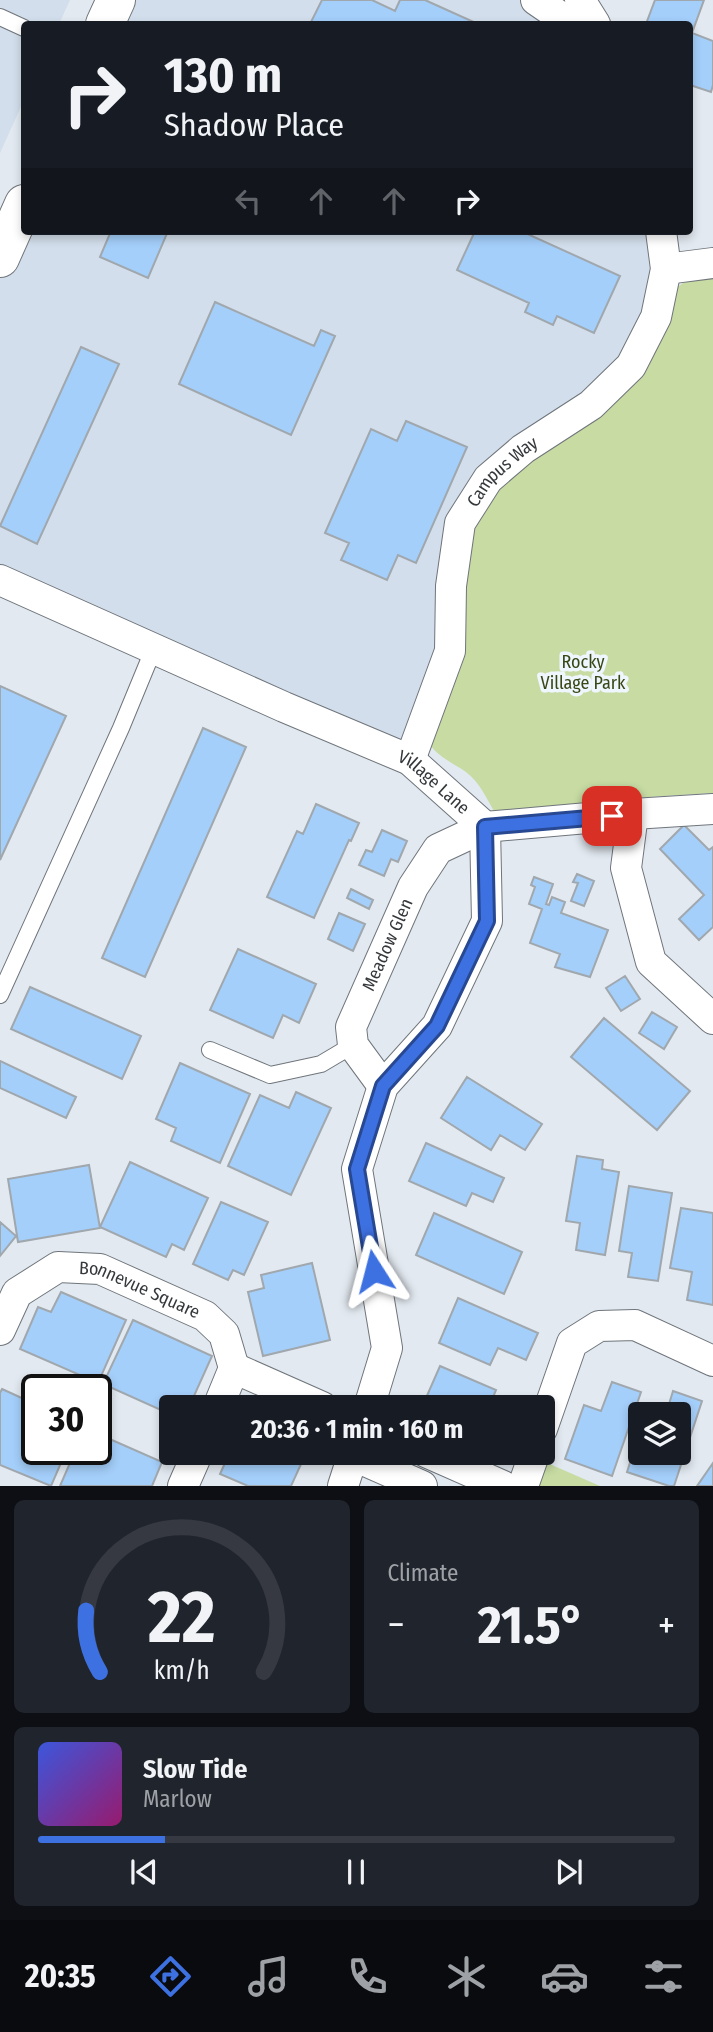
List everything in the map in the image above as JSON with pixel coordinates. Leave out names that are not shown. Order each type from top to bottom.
[{"type":"street","points":[[106,21],[116,0]]},
{"type":"street","points":[[537,0],[567,21]]},
{"type":"street","points":[[580,0],[593,21]]},
{"type":"street","points":[[0,258],[21,211]]},
{"type":"street","name":"Campus Way","points":[[410,760],[450,651],[451,586],[460,523],[488,479],[523,449],[591,405],[631,366],[656,317],[666,270],[662,235]]},
{"type":"street","points":[[666,270],[713,263]]},
{"type":"street","name":"Village Lane","points":[[0,580],[284,707],[410,760],[485,827],[487,921],[437,1026],[383,1086],[357,1169],[387,1348],[373,1395]]},
{"type":"street","points":[[485,827],[713,809]]},
{"type":"street","points":[[633,814],[626,868],[651,962],[713,1019]]},
{"type":"street","name":"Meadow Glen","points":[[353,1045],[351,1027],[413,887],[438,849],[485,827]]},
{"type":"street","points":[[353,1045],[383,1086]]},
{"type":"street","name":"Bonnevue Square","points":[[0,1330],[17,1293],[58,1267],[100,1269],[205,1316],[224,1334],[234,1368]]},
{"type":"street","points":[[554,1395],[572,1343],[599,1326],[635,1325],[713,1361]]},
{"type":"street","points":[[229,1395],[234,1368],[296,1395]]},
{"type":"street","points":[[183,1486],[192,1465]]},
{"type":"street","points":[[343,1486],[348,1465]]},
{"type":"street","points":[[375,1465],[422,1486]]},
{"type":"street","points":[[455,1465],[503,1486]]},
{"type":"street","points":[[523,1486],[530,1465]]},
{"type":"lane","points":[[0,17],[21,28]]},
{"type":"lane","points":[[0,995],[121,728],[154,648]]},
{"type":"lane","points":[[210,1050],[270,1075],[321,1064],[353,1045]]},
{"type":"shaded area","points":[[0,0],[70,0],[60,21],[21,21],[21,107],[0,153]]},
{"type":"shaded area","points":[[116,0],[580,0],[593,21],[106,21]]},
{"type":"shaded area","points":[[21,234],[661,235],[656,317],[450,625],[410,760],[0,580],[0,257]]},
{"type":"green space","name":"Rocky Village Park","points":[[713,275],[713,793],[601,800],[552,810],[495,813],[471,776],[442,757],[430,745],[468,539],[482,509],[507,477],[555,441],[676,288],[683,283]]},
{"type":"green space","points":[[544,1465],[552,1465],[600,1486],[537,1486]]},
{"type":"building","points":[[322,0],[372,0],[395,11],[400,0],[425,0],[471,21],[312,21]]},
{"type":"building","points":[[655,0],[704,0],[693,30],[693,21],[647,21]]},
{"type":"building","points":[[693,33],[713,41],[711,92],[693,86]]},
{"type":"building","points":[[109,235],[166,235],[148,278],[100,257]]},
{"type":"building","points":[[473,235],[530,235],[620,276],[594,333],[557,316],[553,325],[525,312],[529,303],[457,270]]},
{"type":"building","points":[[215,302],[314,346],[321,330],[335,336],[291,435],[179,384]]},
{"type":"building","points":[[81,347],[119,364],[37,544],[0,526]]},
{"type":"building","points":[[406,421],[467,447],[416,563],[398,555],[387,580],[341,560],[349,543],[325,533],[371,429],[397,441]]},
{"type":"building","points":[[0,686],[66,716],[0,860]]},
{"type":"building","points":[[203,728],[246,747],[145,977],[102,958]]},
{"type":"building","points":[[316,804],[359,823],[314,918],[267,897],[297,831],[303,834]]},
{"type":"building","points":[[684,825],[709,850],[713,847],[713,927],[699,940],[679,919],[704,895],[660,849]]},
{"type":"building","points":[[382,830],[407,841],[398,862],[391,859],[384,876],[359,865],[366,850],[372,852]]},
{"type":"building","points":[[577,874],[594,881],[584,906],[571,901],[578,883],[573,882]]},
{"type":"building","points":[[534,877],[553,884],[546,904],[549,905],[552,897],[565,902],[561,913],[608,930],[590,977],[555,967],[560,954],[530,943],[542,909],[529,904],[535,887],[531,885]]},
{"type":"building","points":[[351,889],[373,900],[369,909],[347,898]]},
{"type":"building","points":[[339,913],[365,924],[353,951],[328,939]]},
{"type":"building","points":[[238,949],[316,984],[299,1023],[283,1015],[273,1038],[210,1010]]},
{"type":"building","points":[[625,976],[640,999],[621,1011],[606,988]]},
{"type":"building","points":[[30,987],[141,1036],[122,1079],[11,1029]]},
{"type":"building","points":[[652,1012],[677,1027],[664,1049],[639,1033]]},
{"type":"building","points":[[604,1018],[690,1091],[657,1130],[571,1057]]},
{"type":"building","points":[[0,1061],[76,1097],[66,1118],[0,1088]]},
{"type":"building","points":[[180,1063],[250,1094],[220,1163],[171,1141],[176,1128],[156,1119]]},
{"type":"building","points":[[467,1077],[542,1124],[525,1150],[500,1135],[491,1150],[441,1118]]},
{"type":"building","points":[[296,1092],[331,1108],[291,1195],[228,1166],[260,1095],[289,1108]]},
{"type":"building","points":[[426,1143],[504,1178],[493,1202],[472,1193],[466,1206],[409,1181]]},
{"type":"building","points":[[577,1156],[603,1160],[602,1169],[619,1172],[605,1255],[576,1250],[580,1223],[566,1221]]},
{"type":"building","points":[[130,1162],[208,1198],[184,1250],[172,1244],[166,1257],[100,1227]]},
{"type":"building","points":[[89,1165],[100,1228],[18,1242],[8,1179]]},
{"type":"building","points":[[629,1186],[672,1193],[658,1281],[628,1277],[632,1253],[619,1251]]},
{"type":"building","points":[[221,1202],[268,1222],[244,1275],[233,1270],[228,1280],[193,1264]]},
{"type":"building","points":[[681,1208],[713,1213],[713,1305],[687,1300],[692,1272],[670,1268]]},
{"type":"building","points":[[434,1213],[522,1252],[504,1294],[416,1255]]},
{"type":"building","points":[[0,1222],[16,1236],[0,1256]]},
{"type":"building","points":[[312,1263],[330,1340],[263,1356],[248,1292],[264,1288],[261,1275]]},
{"type":"building","points":[[61,1292],[126,1320],[102,1374],[77,1374],[20,1349],[38,1307],[51,1312]]},
{"type":"building","points":[[458,1298],[538,1333],[526,1360],[498,1348],[490,1365],[439,1343]]},
{"type":"building","points":[[133,1320],[212,1356],[194,1395],[159,1395],[159,1409],[112,1388],[112,1374],[108,1374]]},
{"type":"building","points":[[440,1366],[496,1390],[494,1395],[427,1395]]},
{"type":"building","points":[[612,1382],[641,1392],[638,1402],[628,1402],[628,1430],[612,1476],[565,1459],[584,1405],[601,1411]]},
{"type":"building","points":[[2,1389],[21,1398],[21,1465],[60,1465],[51,1486],[0,1465]]},
{"type":"building","points":[[673,1391],[702,1401],[691,1434],[691,1402],[670,1402]]},
{"type":"building","points":[[112,1440],[159,1461],[161,1465],[152,1486],[60,1486],[69,1465],[112,1465]]},
{"type":"building","points":[[713,1463],[713,1486],[697,1486]]},
{"type":"building","points":[[224,1465],[301,1465],[291,1486],[248,1486],[220,1474]]},
{"type":"building","points":[[629,1465],[681,1465],[674,1486],[627,1472]]},
{"type":"route","points":[[374,1271],[357,1169],[383,1086],[437,1026],[487,921],[485,827],[612,816]]}]
